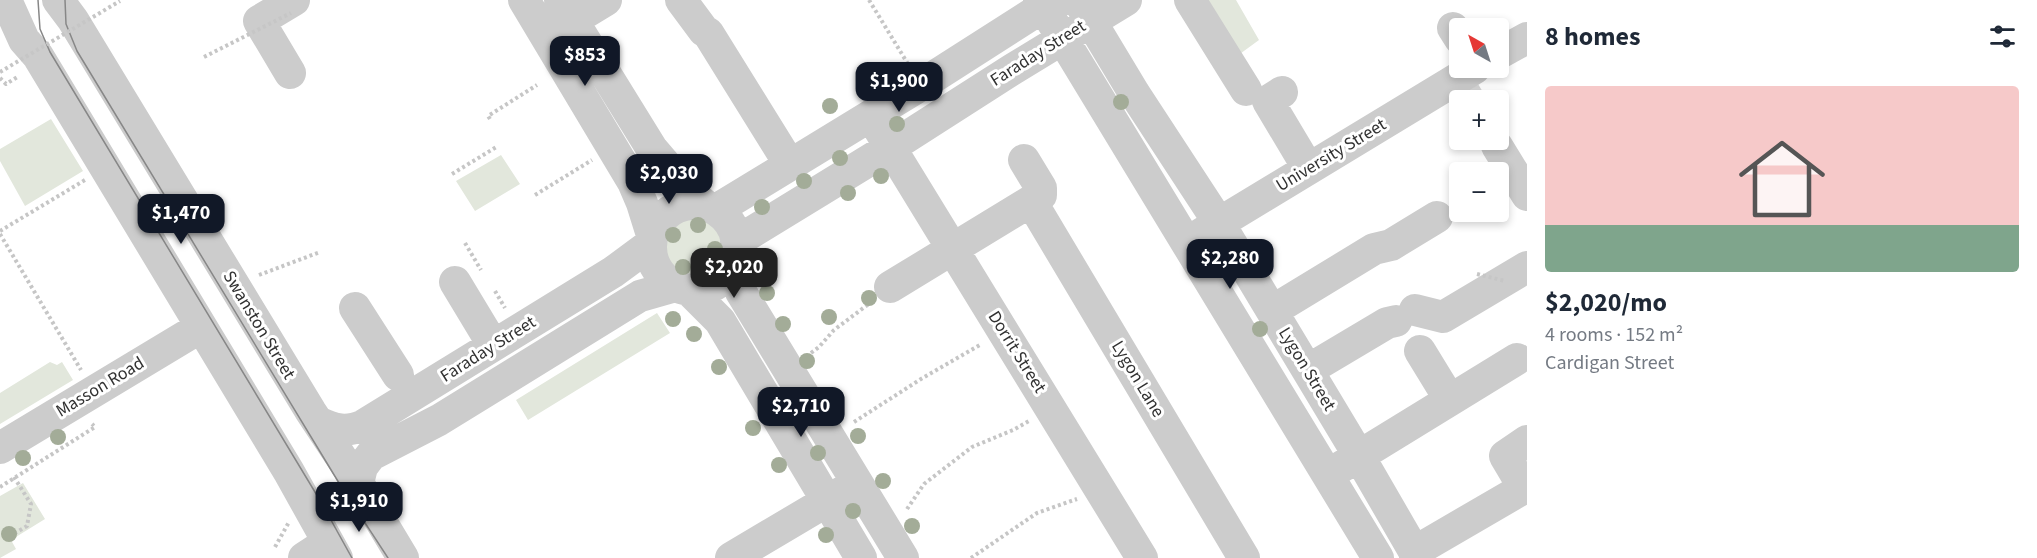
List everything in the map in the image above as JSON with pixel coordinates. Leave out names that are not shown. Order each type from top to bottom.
[{"type":"street","points":[[6,0],[24,40],[38,56],[289,472],[323,553]]},
{"type":"street","name":"Swanston Street","points":[[58,0],[74,20],[403,558]]},
{"type":"street","points":[[524,0],[633,182],[642,203],[651,239],[651,257],[656,269],[664,279],[682,288],[720,321],[861,558]]},
{"type":"street","points":[[546,36],[567,10],[606,0]]},
{"type":"street","points":[[681,0],[704,32],[708,33],[790,165]]},
{"type":"street","name":"Faraday Street","points":[[734,254],[891,147],[1062,39],[1084,10],[1126,0]]},
{"type":"street","points":[[1190,0],[1246,90]]},
{"type":"street","name":"Faraday Street","points":[[711,208],[790,165],[872,116],[1048,2]]},
{"type":"street","name":"Lygon Street","points":[[1048,2],[1062,39],[1188,242],[1378,558]]},
{"type":"street","points":[[290,73],[260,21],[293,7]]},
{"type":"street","points":[[567,10],[652,149],[687,190],[726,218],[733,229],[734,254],[741,292],[903,558]]},
{"type":"street","name":"Lygon Street","points":[[1084,10],[1134,93],[1219,223],[1416,555]]},
{"type":"street","points":[[994,38],[1013,69]]},
{"type":"street","points":[[1509,48],[1527,38]]},
{"type":"street","name":"University Street","points":[[1188,242],[1308,168],[1464,79]]},
{"type":"street","points":[[1282,92],[1268,101],[1308,168]]},
{"type":"street","points":[[872,116],[891,147]]},
{"type":"street","name":"Dorrit Street","points":[[891,147],[1142,558]]},
{"type":"street","points":[[1510,149],[1525,191]]},
{"type":"street","points":[[890,287],[1041,195],[1041,188],[1024,160]]},
{"type":"street","name":"Lygon Lane","points":[[1031,201],[1244,558]]},
{"type":"street","points":[[651,239],[658,223],[673,210],[693,204],[711,208]]},
{"type":"street","points":[[1272,311],[1374,249],[1391,245],[1437,217]]},
{"type":"street","name":"Faraday Street","points":[[318,422],[340,431],[353,430],[613,272],[651,239]]},
{"type":"street","points":[[682,288],[702,290],[715,285],[725,277],[734,254]]},
{"type":"street","points":[[1308,370],[1387,323],[1405,315],[1443,317],[1516,274]]},
{"type":"street","points":[[455,282],[493,345]]},
{"type":"street","name":"Faraday Street","points":[[358,483],[362,467],[371,455],[439,420],[640,296],[682,288]]},
{"type":"street","points":[[355,308],[398,375]]},
{"type":"street","name":"Masson Road","points":[[5,460],[94,391],[201,327]]},
{"type":"street","points":[[1420,351],[1450,400]]},
{"type":"street","points":[[1328,475],[1517,358]]},
{"type":"street","points":[[1416,555],[1524,488],[1505,456],[1527,441]]},
{"type":"street","points":[[731,558],[857,483]]},
{"type":"path","points":[[869,0],[908,65]]},
{"type":"path","points":[[0,72],[120,1]]},
{"type":"path","points":[[204,57],[293,7]]},
{"type":"path","points":[[0,78],[6,84],[26,73]]},
{"type":"path","points":[[490,119],[488,116],[537,84]]},
{"type":"path","points":[[452,174],[498,146]]},
{"type":"path","points":[[535,195],[592,160]]},
{"type":"path","points":[[94,391],[0,233],[106,168]]},
{"type":"path","points":[[254,277],[320,252]]},
{"type":"path","points":[[1478,274],[1516,274]]},
{"type":"path","points":[[811,352],[819,347],[834,330],[890,287]]},
{"type":"path","points":[[497,296],[505,309]]},
{"type":"path","points":[[854,422],[921,378],[982,343]]},
{"type":"path","points":[[907,509],[924,484],[972,447],[1033,419]]},
{"type":"path","points":[[5,460],[31,504],[27,526],[15,533]]},
{"type":"path","points":[[971,558],[1037,513],[1086,495]]},
{"type":"path","points":[[275,547],[289,521]]},
{"type":"shaded area","points":[[1198,0],[1236,0],[1259,40],[1233,59]]},
{"type":"shaded area","points":[[51,119],[83,171],[25,206],[0,161],[0,149]]},
{"type":"shaded area","points":[[501,155],[520,184],[475,211],[456,181]]},
{"type":"shaded area","points":[[689,213],[701,213],[718,222],[725,233],[727,245],[725,257],[718,268],[701,277],[689,277],[677,272],[668,263],[663,251],[663,239],[668,227],[677,218]]},
{"type":"shaded area","points":[[657,313],[670,333],[528,420],[516,400]]},
{"type":"shaded area","points":[[50,362],[57,365],[62,362],[73,380],[0,424],[0,393]]},
{"type":"shaded area","points":[[23,483],[45,519],[11,540],[16,549],[0,558],[0,496]]},
{"type":"tram line","points":[[38,0],[40,29],[50,52],[321,502],[352,558]]},
{"type":"tram line","points":[[65,0],[66,24],[77,51],[339,483],[388,558]]}]
